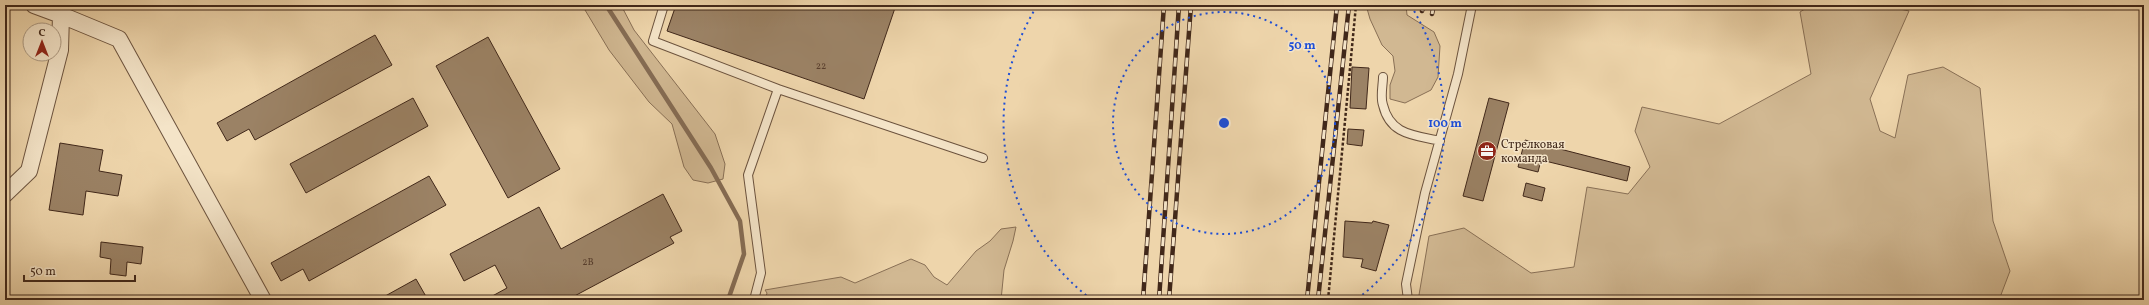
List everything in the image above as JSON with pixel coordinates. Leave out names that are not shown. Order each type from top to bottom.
[{"type":"street","points":[[34,5],[119,39],[263,300]]},
{"type":"street","points":[[5,194],[29,171],[60,50],[61,15]]},
{"type":"lane","points":[[664,5],[653,41],[778,89],[983,158]]},
{"type":"lane","points":[[1408,300],[1406,284],[1425,193],[1458,74],[1472,5]]},
{"type":"lane","points":[[1383,77],[1382,104],[1392,126],[1407,134],[1440,140]]},
{"type":"lane","points":[[754,300],[761,273],[748,174],[778,89]]},
{"type":"path","points":[[1328,300],[1356,5]]},
{"type":"shaded area","points":[[582,5],[621,5],[634,30],[715,134],[725,164],[723,179],[708,183],[693,180],[684,167],[672,124],[649,102],[609,50]]},
{"type":"shaded area","points":[[1366,5],[1406,5],[1407,15],[1434,32],[1440,46],[1438,77],[1431,90],[1405,103],[1390,99],[1390,85],[1395,71],[1393,56],[1382,45],[1370,19]]},
{"type":"shaded area","points":[[1811,5],[1882,5],[1909,11],[1870,99],[1880,131],[1895,138],[1908,75],[1943,67],[1980,88],[1993,221],[2010,271],[1999,300],[1424,300],[1419,295],[1429,236],[1464,228],[1531,273],[1574,267],[1587,187],[1628,194],[1650,167],[1635,131],[1642,107],[1719,124],[1811,74],[1800,12]]},
{"type":"shaded area","points":[[1016,227],[1004,270],[1001,300],[765,300],[767,293],[765,290],[841,277],[855,283],[911,259],[925,265],[934,277],[947,285],[976,251],[990,241],[1001,229]]},
{"type":"building","points":[[676,5],[896,5],[864,99],[667,31]]},
{"type":"building","points":[[375,35],[392,65],[255,140],[249,129],[227,141],[217,123]]},
{"type":"building","points":[[488,37],[560,169],[508,198],[436,66]]},
{"type":"building","points":[[1352,67],[1369,68],[1366,109],[1350,108]]},
{"type":"building","points":[[413,98],[428,126],[306,193],[290,164]]},
{"type":"building","points":[[1489,98],[1509,103],[1483,201],[1463,196]]},
{"type":"building","points":[[1348,129],[1364,130],[1362,146],[1347,144]]},
{"type":"building","points":[[1525,140],[1630,167],[1627,181],[1541,160],[1538,172],[1518,167]]},
{"type":"building","points":[[60,143],[103,150],[99,171],[122,175],[118,196],[86,191],[83,215],[49,210]]},
{"type":"building","points":[[429,176],[446,205],[309,281],[303,269],[281,281],[271,263]]},
{"type":"building","points":[[1526,183],[1545,188],[1542,201],[1523,196]]},
{"type":"building","points":[[663,194],[682,231],[670,237],[674,243],[567,300],[485,300],[507,288],[495,265],[464,281],[450,254],[539,207],[561,249]]},
{"type":"building","points":[[1345,221],[1372,223],[1373,221],[1389,225],[1376,271],[1361,267],[1363,259],[1343,257]]},
{"type":"building","points":[[101,242],[143,247],[141,264],[127,262],[126,276],[110,274],[111,259],[100,257]]},
{"type":"building","points":[[416,279],[428,300],[378,300]]},
{"type":"waterway","points":[[606,5],[711,168],[740,221],[744,254],[728,300]]},
{"type":"railway","points":[[1143,300],[1164,5]]},
{"type":"railway","points":[[1159,300],[1179,5]]},
{"type":"railway","points":[[1169,300],[1191,5]]},
{"type":"railway","points":[[1307,300],[1337,5]]},
{"type":"railway","points":[[1318,300],[1349,5]]},
{"type":"railway","points":[[1422,11],[1424,5]]},
{"type":"railway","points":[[1432,14],[1434,5]]},
{"type":"place","name":"Стрелковая команда","points":[[1487,151]]}]
